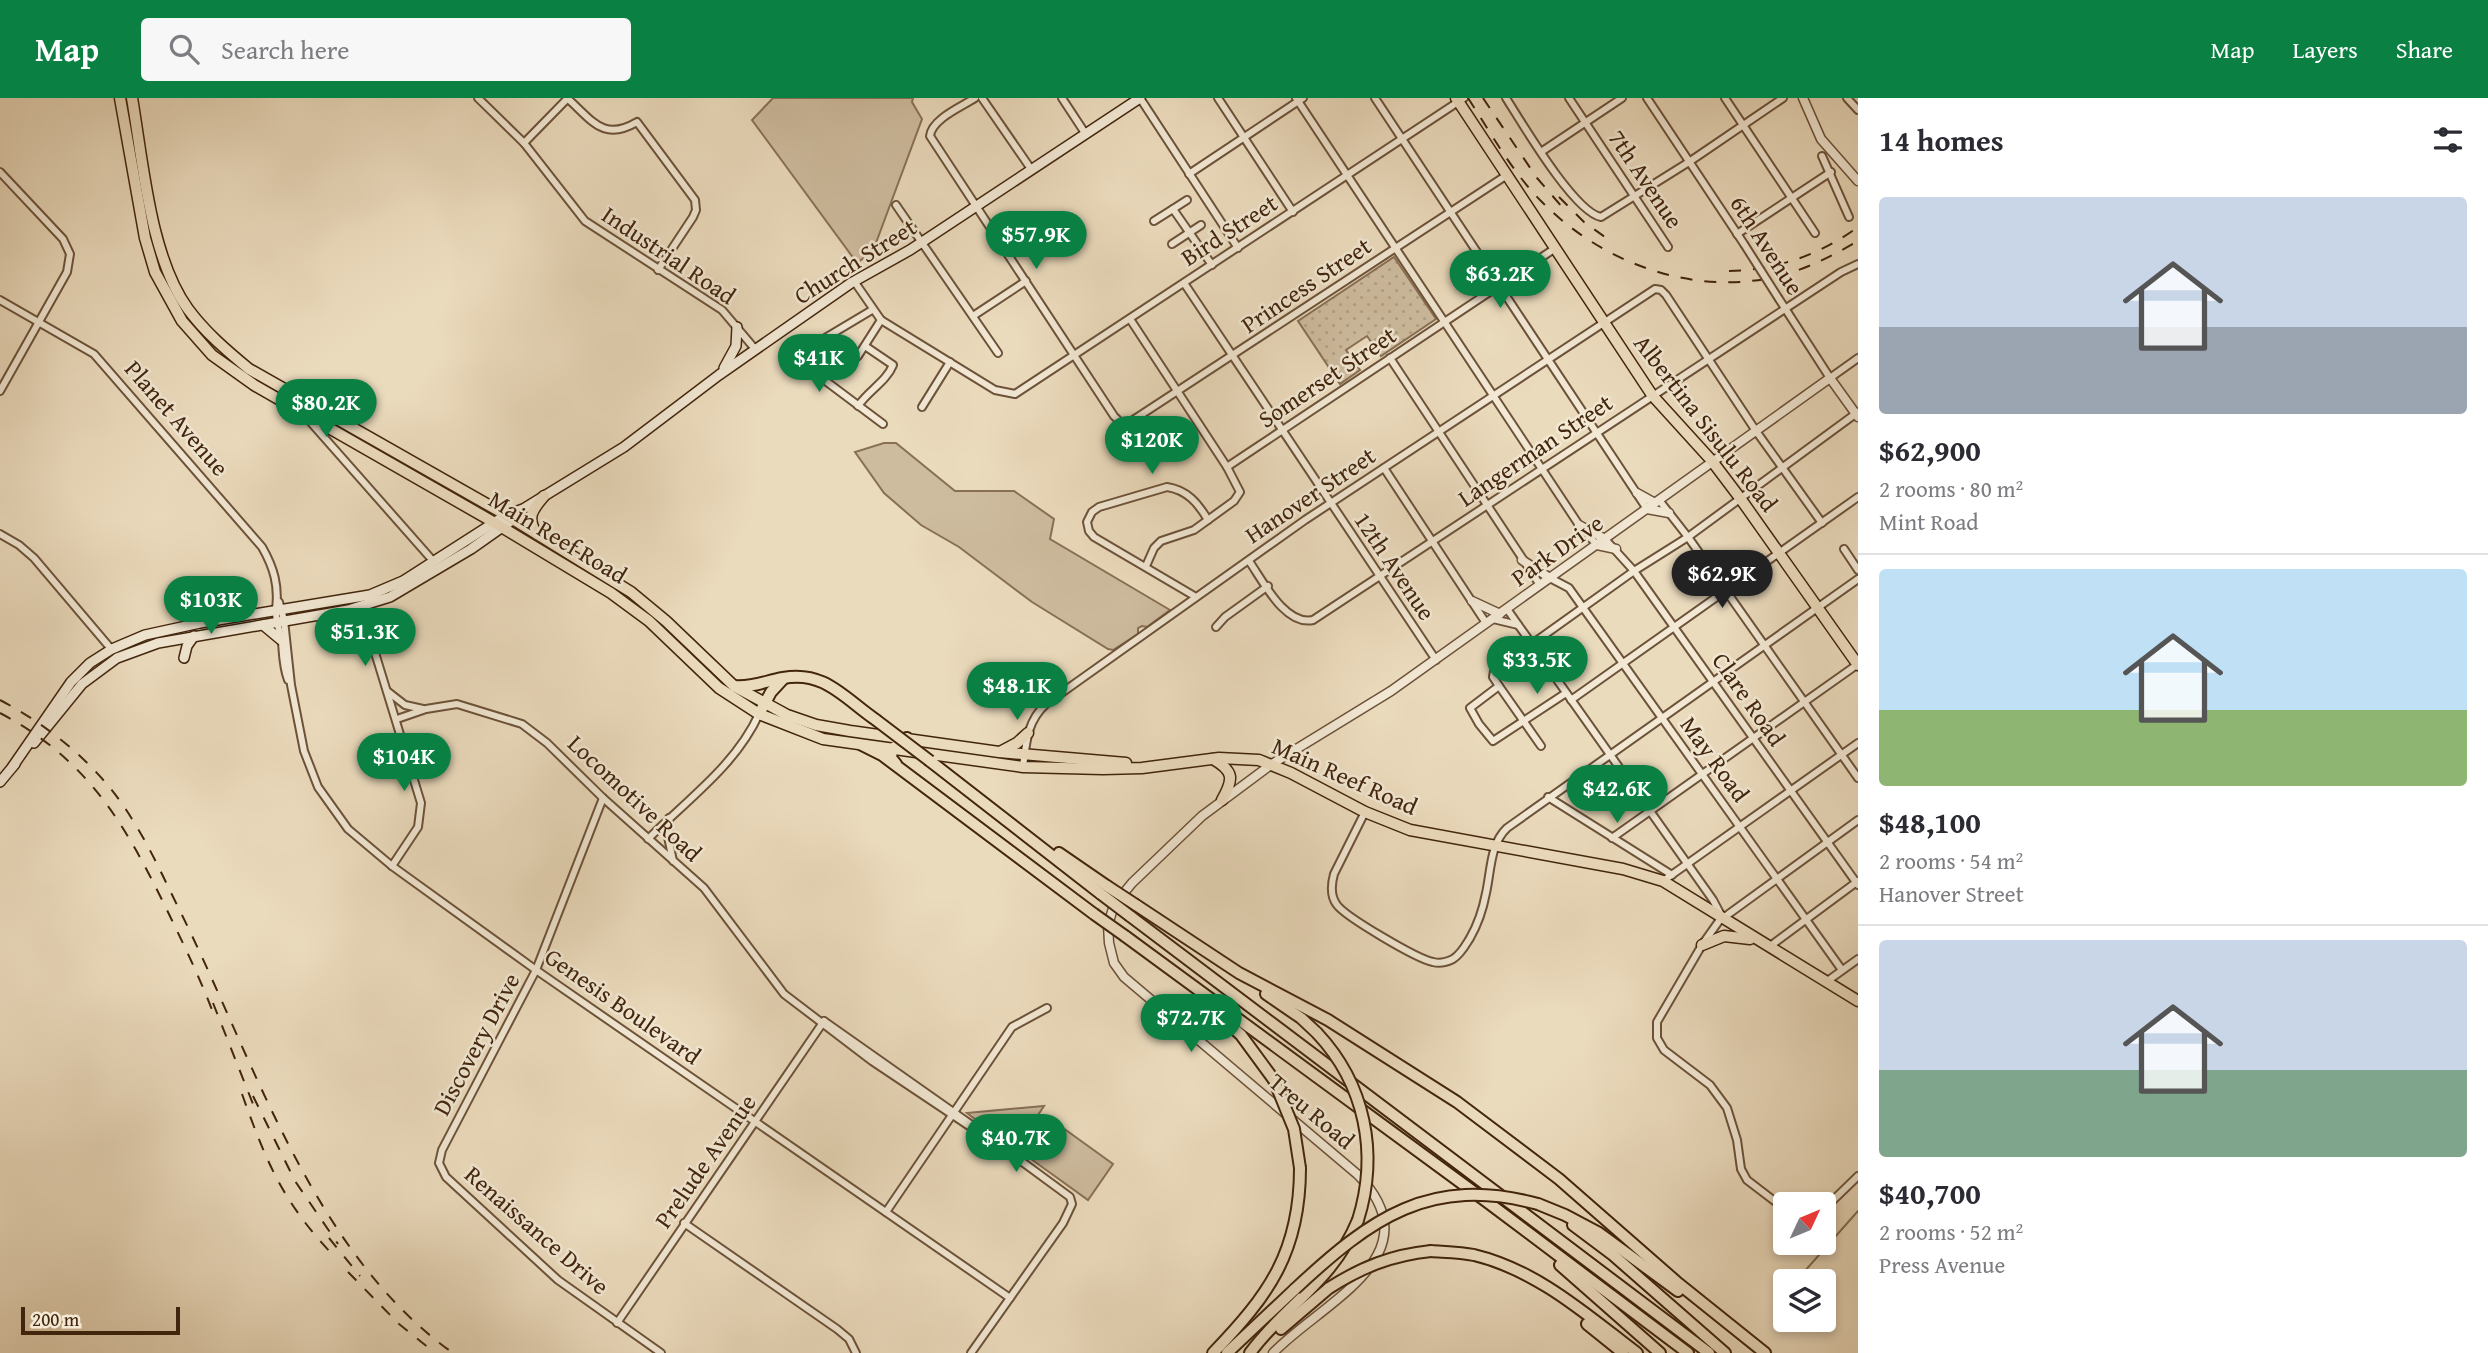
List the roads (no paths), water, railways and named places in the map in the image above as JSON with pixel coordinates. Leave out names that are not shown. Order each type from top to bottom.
[{"type":"highway","points":[[734,687],[755,686],[807,676],[820,680],[1104,890],[1130,916],[1709,1353]]},
{"type":"highway","points":[[762,709],[771,692],[786,678]]},
{"type":"highway","points":[[903,771],[891,758],[892,749],[907,738]]},
{"type":"highway","points":[[862,745],[877,752],[903,771],[1688,1353]]},
{"type":"highway","points":[[1104,890],[1136,905],[1239,972],[1301,1018],[1332,1051],[1347,1074],[1363,1117],[1368,1143],[1368,1170],[1358,1220],[1346,1245],[1324,1278],[1264,1336],[1252,1353]]},
{"type":"highway","points":[[1239,972],[1328,1020],[1457,1102],[1559,1180],[1679,1284],[1765,1353]]},
{"type":"highway","points":[[1180,976],[1193,992],[1241,1035],[1274,1080],[1294,1129],[1300,1168],[1295,1227],[1283,1260],[1255,1307],[1213,1353]]},
{"type":"highway","points":[[1227,1353],[1332,1254],[1360,1232],[1397,1212],[1434,1200],[1471,1194],[1496,1196],[1543,1206],[1580,1222],[1615,1244],[1759,1353]]},
{"type":"highway","points":[[1486,1201],[1660,1353]]},
{"type":"highway","points":[[1543,1206],[1602,1247],[1725,1353]]},
{"type":"highway","points":[[1252,1353],[1329,1288],[1362,1268],[1397,1256],[1431,1251],[1472,1255],[1528,1275],[1637,1353]]},
{"type":"highway","points":[[1528,1275],[1623,1353]]},
{"type":"main road","name":"Main Reef Road","points":[[120,98],[146,246],[159,281],[174,309],[199,342],[226,366],[254,385],[301,411],[333,423],[347,437],[570,567],[632,608],[719,688],[823,740],[1023,767],[1103,769],[1247,758],[1272,764],[1365,812],[1410,830],[1668,878],[1758,940],[1857,1002]]},
{"type":"main road","name":"Main Reef Road","points":[[132,98],[160,250],[172,282],[187,308],[209,334],[249,369],[333,423],[510,518],[642,600],[734,687],[762,709],[822,727],[999,752],[1154,765]]},
{"type":"main road","name":"Church Street","points":[[436,564],[624,447],[719,375],[853,281],[922,243],[1140,98]]},
{"type":"main road","name":"Albertina Sisulu Road","points":[[1459,99],[1554,249],[1652,395],[1712,461],[1858,664]]},
{"type":"main road","points":[[719,375],[736,346],[737,327]]},
{"type":"main road","points":[[539,536],[531,526],[530,517],[533,508],[544,496]]},
{"type":"main road","points":[[0,782],[71,682],[90,663],[112,649],[145,635],[175,628],[279,607],[370,595],[436,564]]},
{"type":"main road","points":[[13,766],[82,684],[117,658],[141,647],[361,607],[402,591],[436,564]]},
{"type":"main road","points":[[263,625],[281,640]]},
{"type":"main road","points":[[184,658],[187,646],[194,636]]},
{"type":"main road","points":[[999,752],[1017,743],[1028,733]]},
{"type":"main road","points":[[1212,759],[1224,766],[1230,774],[1229,788],[1222,800]]},
{"type":"main road","points":[[1702,945],[1724,936],[1758,940]]},
{"type":"street","name":"Industrial Road","points":[[478,98],[524,143],[584,221],[714,304],[755,349]]},
{"type":"street","points":[[524,143],[567,98],[608,131],[623,130],[637,122],[684,182],[697,206],[693,218],[658,270]]},
{"type":"street","points":[[975,98],[937,123],[930,132],[932,140],[1074,356]]},
{"type":"street","points":[[982,98],[1031,169]]},
{"type":"street","points":[[1062,98],[1085,134]]},
{"type":"street","points":[[1140,98],[1238,248]]},
{"type":"street","points":[[1218,98],[1293,212]]},
{"type":"street","points":[[1375,98],[1637,493],[1670,513],[1858,778]]},
{"type":"street","points":[[1506,98],[1574,197],[1594,215],[1601,217],[1689,162],[1783,98]]},
{"type":"street","name":"7th Avenue","points":[[1569,98],[1668,247]]},
{"type":"street","points":[[1541,152],[1622,98]]},
{"type":"street","name":"6th Avenue","points":[[1647,98],[1857,414]]},
{"type":"street","points":[[1726,98],[1815,233]]},
{"type":"street","points":[[1803,98],[1818,133],[1858,181]]},
{"type":"street","points":[[1847,98],[1858,110]]},
{"type":"street","points":[[1189,174],[1299,99],[1347,176],[1579,525],[1597,545],[1616,550]]},
{"type":"street","name":"Bird Street","points":[[950,362],[995,390],[1015,394],[1293,212],[1459,99]]},
{"type":"street","points":[[1822,156],[1849,217]]},
{"type":"street","points":[[0,172],[63,239],[68,246],[69,263],[67,272],[0,391]]},
{"type":"street","points":[[1737,234],[1831,172]]},
{"type":"street","name":"Princess Street","points":[[1074,356],[1119,423],[1127,425],[1507,175]]},
{"type":"street","points":[[1154,221],[1187,200]]},
{"type":"street","points":[[896,205],[998,353]]},
{"type":"street","points":[[1173,209],[1212,265]]},
{"type":"street","points":[[1172,244],[1200,225]]},
{"type":"street","name":"Somerset Street","points":[[1227,467],[1554,249]]},
{"type":"street","name":"Langerman Street","points":[[1249,561],[1290,616],[1309,621],[1321,616],[1652,395],[1841,272],[1858,264]]},
{"type":"street","points":[[853,281],[881,320],[950,362],[922,408]]},
{"type":"street","points":[[973,316],[1026,281]]},
{"type":"street","name":"12th Avenue","points":[[1184,283],[1436,660]]},
{"type":"street","name":"Hanover Street","points":[[1023,767],[1033,718],[1046,704],[1330,504],[1658,289],[1666,295],[1708,359]]},
{"type":"street","name":"Planet Avenue","points":[[0,300],[94,354],[250,532],[270,559],[277,583],[281,621]]},
{"type":"street","points":[[872,310],[803,352],[801,357],[823,379],[883,424]]},
{"type":"street","points":[[1130,319],[1227,467],[1240,494],[1190,532],[1161,541],[1154,548],[1146,566]]},
{"type":"street","points":[[823,379],[853,360],[881,320]]},
{"type":"street","points":[[858,406],[869,391],[885,379],[893,366],[890,361],[865,346]]},
{"type":"street","points":[[1390,358],[1539,585]]},
{"type":"street","name":"Park Drive","points":[[1272,764],[1436,660],[1858,358]]},
{"type":"street","points":[[1708,359],[1822,523]]},
{"type":"street","points":[[301,411],[436,564]]},
{"type":"street","points":[[1541,746],[1493,677],[1494,671],[1634,571],[1688,537],[1857,414]]},
{"type":"street","points":[[338,455],[338,444],[347,437]]},
{"type":"street","points":[[1384,468],[1472,601],[1496,616],[1520,625],[1722,916]]},
{"type":"street","points":[[1196,597],[1094,537],[1087,528],[1087,518],[1099,507],[1167,487],[1192,498],[1208,520]]},
{"type":"street","points":[[1571,700],[1858,497]]},
{"type":"street","points":[[1654,504],[1670,513]]},
{"type":"street","points":[[1579,525],[1605,538]]},
{"type":"street","points":[[0,534],[34,558],[117,658]]},
{"type":"street","name":"Clare Road","points":[[1605,538],[1634,571],[1857,883]]},
{"type":"street","points":[[1844,549],[1858,569]]},
{"type":"street","points":[[1522,560],[1550,578]]},
{"type":"street","name":"May Road","points":[[1550,578],[1566,586],[1583,607],[1842,970]]},
{"type":"street","points":[[1365,812],[1334,874],[1332,893],[1335,903],[1359,922],[1424,960],[1445,962],[1457,956],[1476,926],[1495,847],[1507,828],[1858,579]]},
{"type":"street","points":[[1216,627],[1224,618],[1268,586]]},
{"type":"street","points":[[1472,601],[1496,616],[1520,625]]},
{"type":"street","points":[[361,607],[397,719],[421,812],[413,836],[392,866]]},
{"type":"street","name":"Genesis Boulevard","points":[[281,621],[284,664],[291,685]]},
{"type":"street","name":"Genesis Boulevard","points":[[281,621],[301,740],[318,787],[348,829],[392,866],[536,970],[1010,1298]]},
{"type":"street","points":[[1612,838],[1858,664]]},
{"type":"street","points":[[1499,686],[1470,708],[1493,741],[1566,693]]},
{"type":"street","name":"Locomotive Road","points":[[386,690],[405,705],[426,709]]},
{"type":"street","name":"Locomotive Road","points":[[397,719],[451,704],[467,705],[522,724],[557,752],[603,798],[716,901],[776,986],[858,1047]]},
{"type":"street","points":[[648,839],[736,753],[750,735],[762,709]]},
{"type":"street","points":[[1548,797],[1668,878],[1858,743]]},
{"type":"street","name":"Treu Road","points":[[1272,764],[1192,825],[1122,893],[1109,917],[1109,943],[1114,963],[1130,983],[1357,1174],[1378,1197],[1382,1208],[1384,1234],[1373,1265],[1273,1353]]},
{"type":"street","points":[[592,787],[597,812]]},
{"type":"street","name":"Discovery Drive","points":[[442,1150],[536,970],[603,798]]},
{"type":"street","points":[[669,818],[668,837],[674,862]]},
{"type":"street","points":[[1773,1201],[1752,1186],[1744,1175],[1731,1115],[1720,1095],[1671,1057],[1657,1038],[1657,1022],[1722,916],[1858,820]]},
{"type":"street","points":[[1769,947],[1857,883]]},
{"type":"street","points":[[1826,982],[1858,959]]},
{"type":"street","points":[[886,1212],[1012,1027],[1047,1008]]},
{"type":"street","name":"Prelude Avenue","points":[[617,1323],[823,1022]]},
{"type":"street","points":[[858,1047],[942,1102],[953,1114],[962,1116],[982,1134]]},
{"type":"street","points":[[858,1047],[1068,1194],[1072,1204],[1063,1223],[971,1353]]},
{"type":"street","points":[[942,1102],[954,1103],[961,1100]]},
{"type":"street","points":[[961,1100],[962,1116]]},
{"type":"street","name":"Renaissance Drive","points":[[442,1150],[439,1163],[446,1177],[558,1280],[661,1353]]},
{"type":"street","points":[[1836,1197],[1858,1176]]},
{"type":"street","points":[[684,1223],[837,1329],[849,1339],[856,1353]]},
{"type":"waterway","points":[[1807,1269],[1858,1211]]},
{"type":"railway","points":[[1468,98],[1511,165],[1542,202],[1591,242],[1649,269],[1711,282],[1743,282],[1797,271],[1858,241]]},
{"type":"railway","points":[[1483,98],[1537,178],[1563,208]]},
{"type":"railway","points":[[1559,197],[1584,222],[1612,242]]},
{"type":"railway","points":[[1729,271],[1764,268],[1797,259],[1828,246],[1858,227]]},
{"type":"railway","points":[[0,700],[39,723],[74,751],[91,766],[120,800],[158,865],[262,1091],[325,1209],[362,1263],[404,1312],[453,1353]]},
{"type":"railway","points":[[0,713],[57,751],[100,795],[135,848],[166,908],[214,1015]]},
{"type":"railway","points":[[213,1003],[253,1104]]},
{"type":"railway","points":[[242,1094],[277,1179],[300,1216],[332,1254]]},
{"type":"railway","points":[[253,1096],[295,1181],[338,1244]]},
{"type":"railway","points":[[329,1238],[360,1276]]},
{"type":"railway","points":[[348,1272],[399,1324],[435,1353]]}]
